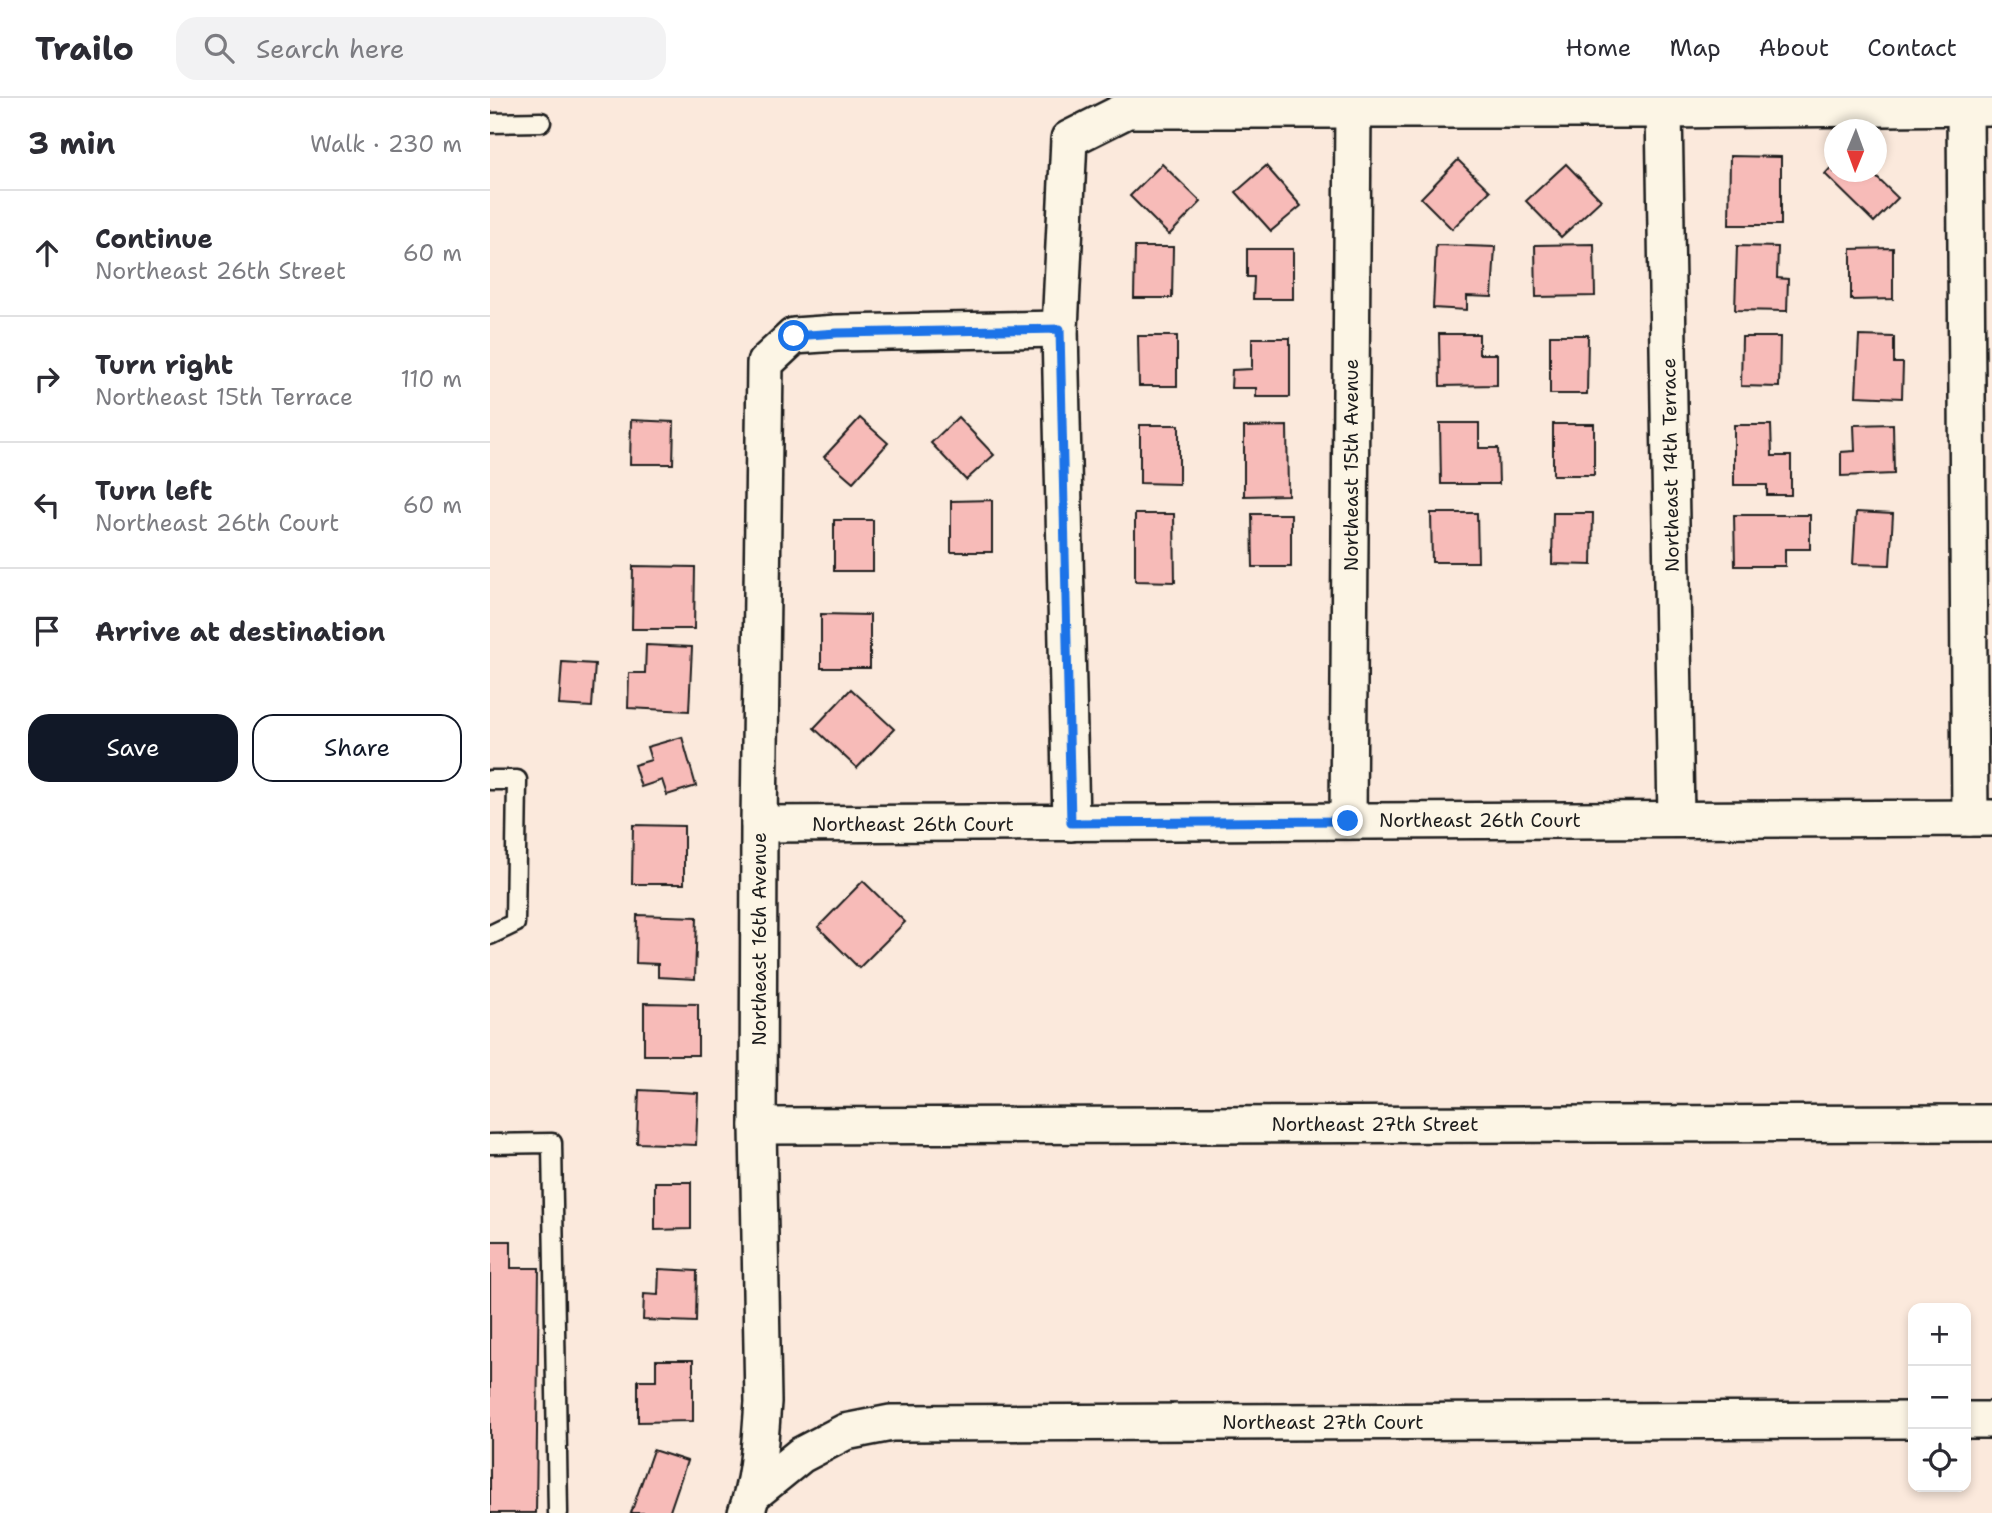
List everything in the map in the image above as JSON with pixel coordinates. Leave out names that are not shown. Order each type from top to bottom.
[{"type":"street","points":[[1071,823],[1060,329],[1069,139],[1127,110],[1353,109],[1529,104],[1664,110],[1978,108],[1981,818]]},
{"type":"street","name":"Northeast 15th Avenue","points":[[1348,821],[1353,109]]},
{"type":"street","name":"Northeast 14th Terrace","points":[[1664,110],[1676,820]]},
{"type":"street","name":"Northeast 16th Avenue","points":[[750,1504],[760,1447],[763,1402],[758,1126],[765,363],[794,336],[1060,329]]},
{"type":"street","name":"Northeast 26th Court","points":[[759,824],[1981,818]]},
{"type":"street","name":"Northeast 27th Street","points":[[758,1126],[1992,1122]]},
{"type":"street","name":"Northeast 27th Court","points":[[750,1504],[801,1455],[845,1432],[891,1423],[1908,1420]]},
{"type":"street","points":[[1971,1420],[1992,1420]]},
{"type":"lane","points":[[490,123],[541,122]]},
{"type":"lane","points":[[490,780],[517,780],[514,923],[490,935]]},
{"type":"lane","points":[[490,1144],[552,1143],[558,1513]]},
{"type":"building","points":[[1730,156],[1781,157],[1781,225],[1729,225]]},
{"type":"building","points":[[1458,160],[1490,191],[1452,229],[1421,198]]},
{"type":"building","points":[[1162,164],[1201,202],[1169,235],[1130,196]]},
{"type":"building","points":[[1566,164],[1601,200],[1561,237],[1526,201]]},
{"type":"building","points":[[1266,166],[1301,206],[1271,231],[1236,192]]},
{"type":"building","points":[[1833,182],[1881,182],[1898,198],[1874,222]]},
{"type":"building","points":[[1594,244],[1595,296],[1536,297],[1535,245]]},
{"type":"building","points":[[1436,245],[1495,247],[1492,297],[1467,296],[1467,310],[1433,308]]},
{"type":"building","points":[[1737,246],[1778,247],[1777,278],[1788,279],[1787,311],[1735,310]]},
{"type":"building","points":[[1135,247],[1173,247],[1172,298],[1134,298]]},
{"type":"building","points":[[1893,248],[1893,299],[1851,300],[1851,249]]},
{"type":"building","points":[[1247,249],[1293,249],[1293,299],[1253,299],[1254,277],[1247,277]]},
{"type":"building","points":[[1439,334],[1479,334],[1479,354],[1497,354],[1497,385],[1440,386]]},
{"type":"building","points":[[1550,335],[1588,335],[1587,394],[1550,394]]},
{"type":"building","points":[[1138,336],[1177,336],[1177,386],[1139,386]]},
{"type":"building","points":[[1859,336],[1894,337],[1894,363],[1903,363],[1902,398],[1856,396]]},
{"type":"building","points":[[1742,337],[1780,337],[1779,387],[1741,386]]},
{"type":"building","points":[[1252,338],[1290,338],[1290,397],[1256,397],[1256,388],[1231,388],[1232,370],[1252,369]]},
{"type":"building","points":[[958,417],[994,455],[966,480],[931,443]]},
{"type":"building","points":[[860,418],[888,443],[853,482],[824,457]]},
{"type":"building","points":[[631,420],[674,422],[673,464],[630,464]]},
{"type":"building","points":[[1440,423],[1479,423],[1479,448],[1498,448],[1499,484],[1441,484]]},
{"type":"building","points":[[1553,424],[1594,424],[1594,475],[1553,475]]},
{"type":"building","points":[[1893,424],[1894,474],[1841,476],[1841,452],[1855,451],[1854,425]]},
{"type":"building","points":[[1140,425],[1179,425],[1179,484],[1140,483]]},
{"type":"building","points":[[1734,425],[1771,425],[1772,456],[1791,456],[1791,495],[1767,495],[1767,485],[1734,485]]},
{"type":"building","points":[[1287,426],[1288,495],[1244,496],[1244,427]]},
{"type":"building","points":[[992,500],[992,552],[951,552],[951,501]]},
{"type":"building","points":[[1856,512],[1893,514],[1890,565],[1853,564]]},
{"type":"building","points":[[1431,513],[1477,513],[1478,562],[1432,562]]},
{"type":"building","points":[[1553,513],[1593,513],[1592,565],[1552,564]]},
{"type":"building","points":[[1135,514],[1174,514],[1175,582],[1135,581]]},
{"type":"building","points":[[1252,514],[1291,514],[1291,567],[1253,567]]},
{"type":"building","points":[[1734,515],[1810,515],[1810,549],[1785,549],[1785,566],[1735,566]]},
{"type":"building","points":[[834,520],[873,520],[873,571],[834,571]]},
{"type":"building","points":[[633,566],[695,567],[694,629],[632,629]]},
{"type":"building","points":[[821,614],[870,615],[870,668],[821,668]]},
{"type":"building","points":[[646,645],[692,647],[689,711],[628,708],[629,673],[645,673]]},
{"type":"building","points":[[562,662],[595,664],[592,707],[559,705]]},
{"type":"building","points":[[851,689],[894,729],[857,768],[814,728]]},
{"type":"building","points":[[682,737],[696,786],[667,795],[662,780],[641,787],[634,765],[651,760],[647,747]]},
{"type":"building","points":[[633,825],[684,826],[684,884],[632,884]]},
{"type":"building","points":[[863,881],[905,922],[859,968],[818,927]]},
{"type":"building","points":[[637,915],[697,917],[695,979],[658,977],[658,964],[636,963]]},
{"type":"building","points":[[644,1003],[698,1004],[698,1055],[644,1055]]},
{"type":"building","points":[[639,1090],[698,1093],[696,1145],[637,1143]]},
{"type":"building","points":[[655,1182],[691,1182],[691,1229],[655,1230]]},
{"type":"building","points":[[490,1241],[511,1241],[511,1268],[539,1268],[536,1513],[490,1513]]},
{"type":"building","points":[[659,1269],[697,1271],[696,1322],[643,1320],[644,1294],[658,1295]]},
{"type":"building","points":[[656,1360],[693,1360],[693,1421],[638,1422],[638,1380],[656,1380]]},
{"type":"building","points":[[653,1450],[687,1461],[670,1511],[675,1513],[631,1513]]},
{"type":"route","points":[[794,336],[1060,329],[1071,823],[1348,821]]}]
